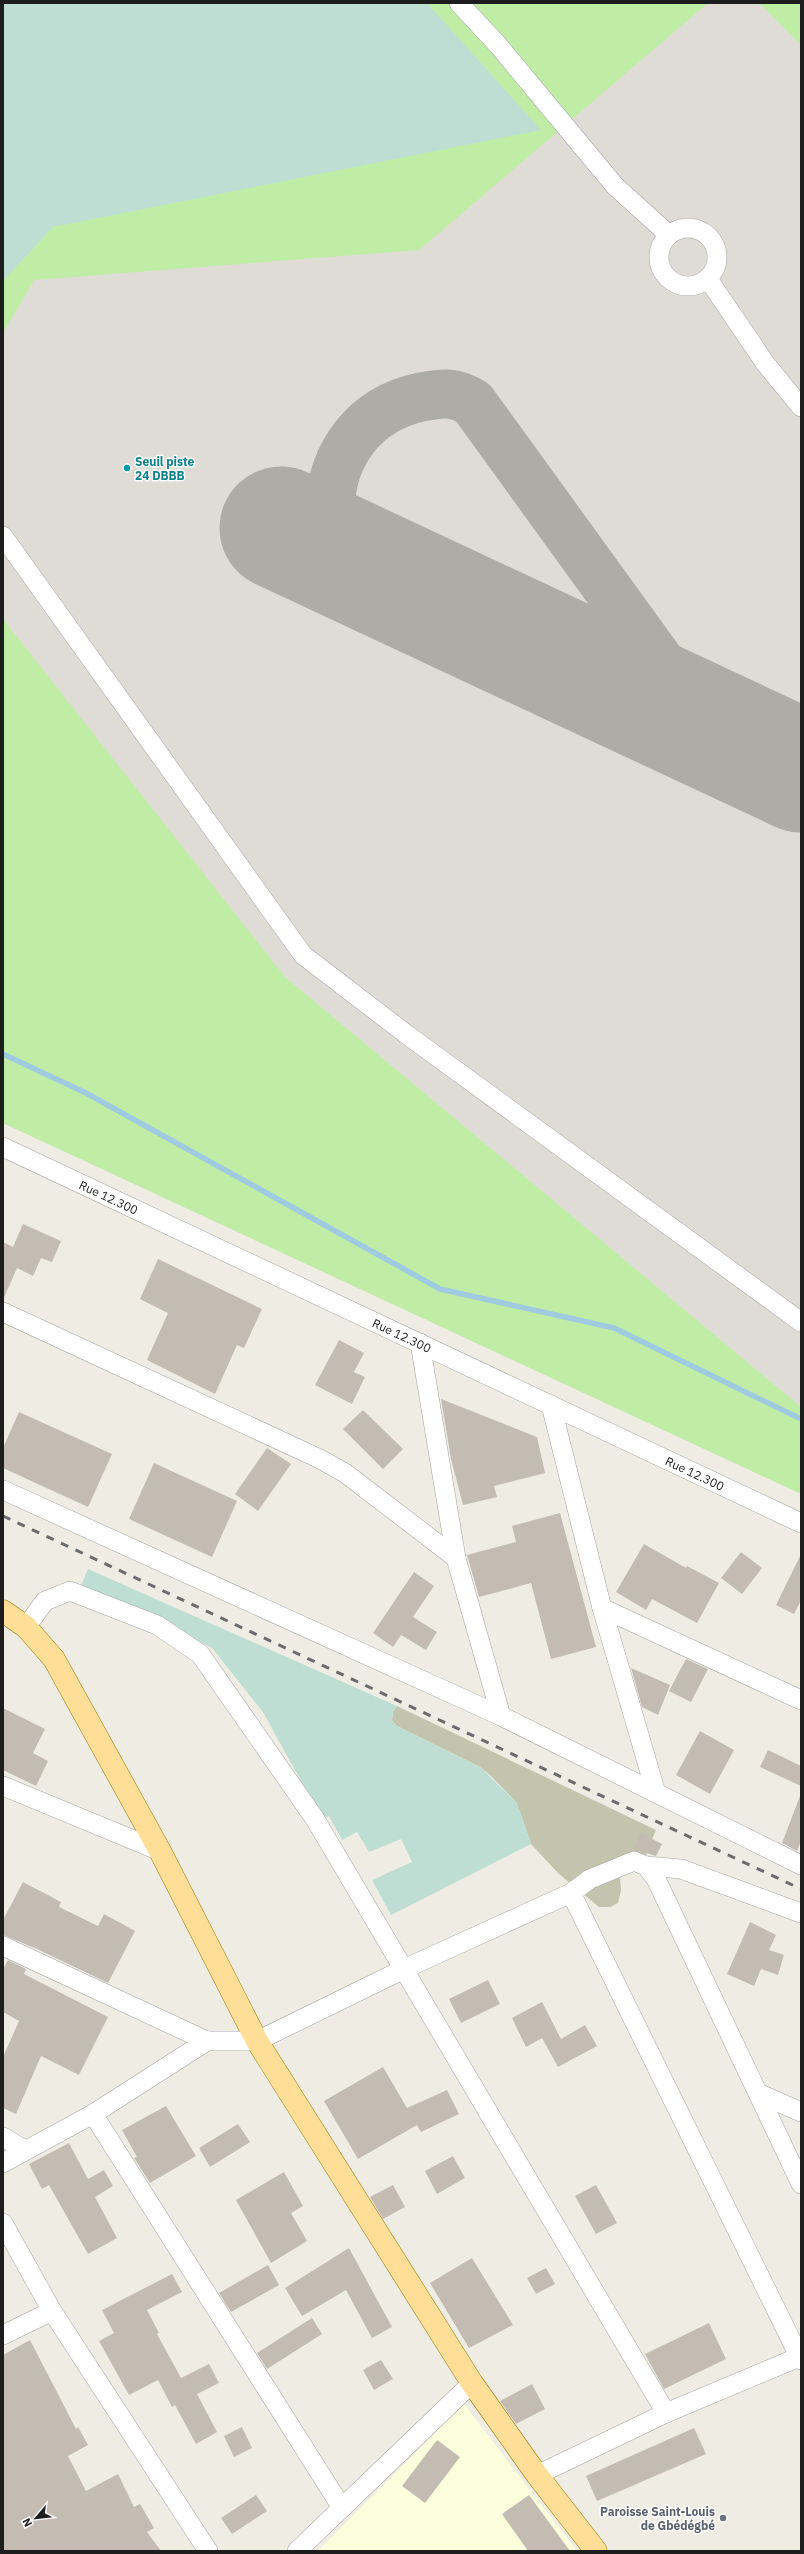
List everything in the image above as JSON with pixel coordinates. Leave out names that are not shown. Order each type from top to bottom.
[{"type":"main road","points":[[3,1611],[26,1627],[54,1659],[160,1851],[257,2041],[472,2383],[537,2475],[596,2551]]},
{"type":"street","points":[[459,3],[498,45],[615,186],[668,234]]},
{"type":"street","points":[[682,227],[697,228],[710,237],[717,251],[716,266],[708,279],[698,284],[686,286],[675,283],[666,276],[660,266],[658,255],[661,243],[668,234],[682,227]]},
{"type":"street","points":[[708,279],[765,363],[801,406]]},
{"type":"street","points":[[3,536],[303,955],[406,1034],[801,1322]]},
{"type":"street","name":"Rue 12.300","points":[[3,1147],[801,1523]]},
{"type":"street","points":[[3,1312],[320,1459],[345,1473],[456,1558]]},
{"type":"street","points":[[420,1343],[456,1558],[501,1716]]},
{"type":"street","points":[[551,1406],[602,1608],[656,1793]]},
{"type":"street","points":[[3,1490],[501,1716],[801,1865]]},
{"type":"street","points":[[26,1627],[45,1601],[70,1591],[157,1625],[200,1654],[315,1819],[666,2414]]},
{"type":"street","points":[[602,1608],[801,1700]]},
{"type":"street","points":[[3,1786],[160,1851]]},
{"type":"street","points":[[3,1946],[207,2041],[257,2041],[404,1969],[571,1893],[590,1879],[611,1869],[634,1861],[646,1866],[681,1869],[801,1913]]},
{"type":"street","points":[[646,1866],[656,1879],[801,2184]]},
{"type":"street","points":[[537,2475],[666,2414],[800,2359],[571,1893]]},
{"type":"street","points":[[3,2163],[93,2114],[207,2041]]},
{"type":"street","points":[[758,2093],[801,2112]]},
{"type":"street","points":[[93,2114],[342,2508]]},
{"type":"street","points":[[3,2137],[25,2150]]},
{"type":"street","points":[[3,2223],[52,2311],[208,2551]]},
{"type":"street","points":[[3,2335],[52,2311]]},
{"type":"street","points":[[297,2551],[472,2383]]},
{"type":"shaded area","points":[[3,3],[801,3],[801,1494],[3,1123]]},
{"type":"shaded area","points":[[3,3],[427,3],[541,130],[53,227],[3,281]]},
{"type":"shaded area","points":[[88,1569],[397,1706],[393,1712],[392,1721],[397,1726],[480,1767],[517,1803],[531,1844],[391,1915],[372,1880],[412,1862],[401,1839],[369,1852],[357,1832],[342,1840],[329,1816],[322,1819],[263,1712],[212,1648],[131,1606],[80,1588]]},
{"type":"shaded area","points":[[397,1706],[656,1830],[641,1867],[628,1870],[620,1878],[621,1890],[618,1903],[610,1907],[599,1907],[559,1874],[531,1844],[517,1803],[491,1776],[480,1767],[397,1726],[392,1721],[393,1712]]},
{"type":"shaded area","points":[[464,2404],[577,2551],[318,2551]]},
{"type":"green space","points":[[3,3],[708,3],[419,250],[34,280],[3,333]]},
{"type":"green space","points":[[759,3],[801,3],[801,45]]},
{"type":"green space","points":[[3,619],[285,977],[801,1407],[801,1494],[3,1123]]},
{"type":"building","points":[[23,1224],[61,1241],[52,1262],[41,1258],[33,1276],[17,1268],[3,1300],[3,1242],[13,1247]]},
{"type":"building","points":[[158,1259],[262,1309],[244,1348],[237,1345],[215,1394],[147,1360],[168,1313],[140,1299]]},
{"type":"building","points":[[339,1340],[364,1353],[354,1372],[365,1377],[352,1404],[315,1385]]},
{"type":"building","points":[[441,1399],[537,1437],[545,1473],[494,1486],[497,1497],[463,1505],[451,1459]]},
{"type":"building","points":[[363,1410],[403,1449],[383,1469],[343,1429]]},
{"type":"building","points":[[19,1412],[112,1454],[88,1507],[3,1468],[3,1448]]},
{"type":"building","points":[[267,1448],[291,1464],[258,1511],[235,1494]]},
{"type":"building","points":[[154,1463],[237,1501],[212,1557],[129,1519]]},
{"type":"building","points":[[560,1513],[596,1647],[551,1659],[531,1583],[479,1597],[467,1555],[516,1542],[512,1526]]},
{"type":"building","points":[[644,1544],[686,1568],[687,1566],[719,1583],[697,1623],[652,1599],[646,1610],[616,1592]]},
{"type":"building","points":[[741,1552],[762,1568],[742,1594],[721,1578]]},
{"type":"building","points":[[801,1554],[801,1600],[794,1614],[776,1605]]},
{"type":"building","points":[[414,1572],[434,1586],[413,1617],[437,1632],[426,1650],[401,1635],[393,1647],[373,1633]]},
{"type":"building","points":[[686,1659],[708,1669],[691,1702],[669,1691]]},
{"type":"building","points":[[631,1668],[670,1685],[658,1715],[642,1707]]},
{"type":"building","points":[[3,1708],[45,1729],[33,1753],[48,1761],[36,1786],[3,1770]]},
{"type":"building","points":[[700,1731],[734,1750],[710,1794],[676,1775]]},
{"type":"building","points":[[768,1750],[801,1766],[801,1786],[760,1767]]},
{"type":"building","points":[[800,1796],[801,1841],[797,1851],[782,1843]]},
{"type":"building","points":[[641,1833],[662,1844],[656,1856],[634,1849]]},
{"type":"building","points":[[23,1882],[61,1902],[59,1907],[98,1926],[104,1914],[135,1931],[108,1983],[37,1949],[3,1935],[3,1920]]},
{"type":"building","points":[[750,1922],[776,1935],[769,1950],[784,1955],[778,1975],[761,1969],[754,1986],[727,1974]]},
{"type":"building","points":[[8,1960],[26,1969],[24,1974],[108,2017],[79,2075],[41,2056],[16,2114],[3,2108],[3,2057],[19,2021],[3,2012],[3,1969]]},
{"type":"building","points":[[488,1980],[500,2004],[461,2023],[449,1999]]},
{"type":"building","points":[[542,2002],[561,2039],[585,2025],[597,2046],[558,2067],[542,2038],[526,2047],[512,2018]]},
{"type":"building","points":[[383,2067],[407,2108],[447,2090],[459,2114],[421,2132],[417,2125],[358,2159],[324,2101]]},
{"type":"building","points":[[166,2106],[196,2156],[150,2183],[134,2158],[137,2157],[122,2130]]},
{"type":"building","points":[[238,2124],[250,2142],[210,2167],[199,2148]]},
{"type":"building","points":[[69,2143],[88,2179],[104,2170],[113,2186],[95,2197],[117,2238],[88,2254],[49,2185],[42,2189],[29,2164]]},
{"type":"building","points":[[453,2156],[465,2178],[437,2194],[425,2171]]},
{"type":"building","points":[[284,2172],[303,2206],[291,2213],[307,2241],[271,2263],[236,2200]]},
{"type":"building","points":[[393,2185],[405,2207],[383,2219],[370,2197]]},
{"type":"building","points":[[596,2185],[617,2223],[596,2234],[575,2196]]},
{"type":"building","points":[[349,2248],[392,2327],[372,2338],[346,2290],[302,2316],[285,2288]]},
{"type":"building","points":[[472,2258],[513,2325],[469,2348],[430,2283]]},
{"type":"building","points":[[268,2265],[279,2285],[231,2312],[219,2293]]},
{"type":"building","points":[[546,2268],[555,2284],[536,2294],[527,2278]]},
{"type":"building","points":[[172,2274],[182,2292],[147,2310],[159,2333],[157,2334],[181,2378],[209,2364],[219,2383],[197,2394],[217,2432],[196,2444],[175,2405],[172,2407],[158,2380],[129,2395],[99,2341],[114,2333],[102,2310]]},
{"type":"building","points":[[312,2318],[322,2334],[267,2369],[257,2353]]},
{"type":"building","points":[[709,2323],[726,2359],[664,2389],[645,2354]]},
{"type":"building","points":[[30,2340],[76,2429],[78,2427],[88,2445],[68,2456],[86,2491],[118,2474],[134,2507],[140,2504],[154,2528],[147,2532],[161,2551],[3,2551],[3,2355]]},
{"type":"building","points":[[381,2360],[393,2379],[374,2390],[363,2370]]},
{"type":"building","points":[[532,2384],[545,2409],[516,2424],[500,2401]]},
{"type":"building","points":[[242,2427],[252,2448],[234,2457],[224,2436]]},
{"type":"building","points":[[694,2428],[706,2454],[597,2501],[586,2476]]},
{"type":"building","points":[[437,2440],[460,2457],[425,2503],[402,2486]]},
{"type":"building","points":[[256,2495],[267,2511],[232,2534],[221,2518]]},
{"type":"building","points":[[529,2495],[570,2551],[528,2551],[502,2514]]},
{"type":"waterway","points":[[3,1054],[86,1093],[440,1289],[614,1328],[801,1419]]},
{"type":"taxiway","points":[[500,630],[432,630],[410,625],[374,604],[349,575],[334,541],[330,505],[337,469],[354,437],[382,412],[421,397],[435,395],[448,394],[460,396],[473,403],[686,697],[702,716],[725,736]]},
{"type":"runway","points":[[281,528],[801,771]]},
{"type":"railway","points":[[3,1516],[801,1889]]},
{"type":"place","name":"Seuil piste 24 DBBB","points":[[127,468]]},
{"type":"place","name":"Paroisse Saint-Louis de Gbédégbé","points":[[723,2518]]}]
